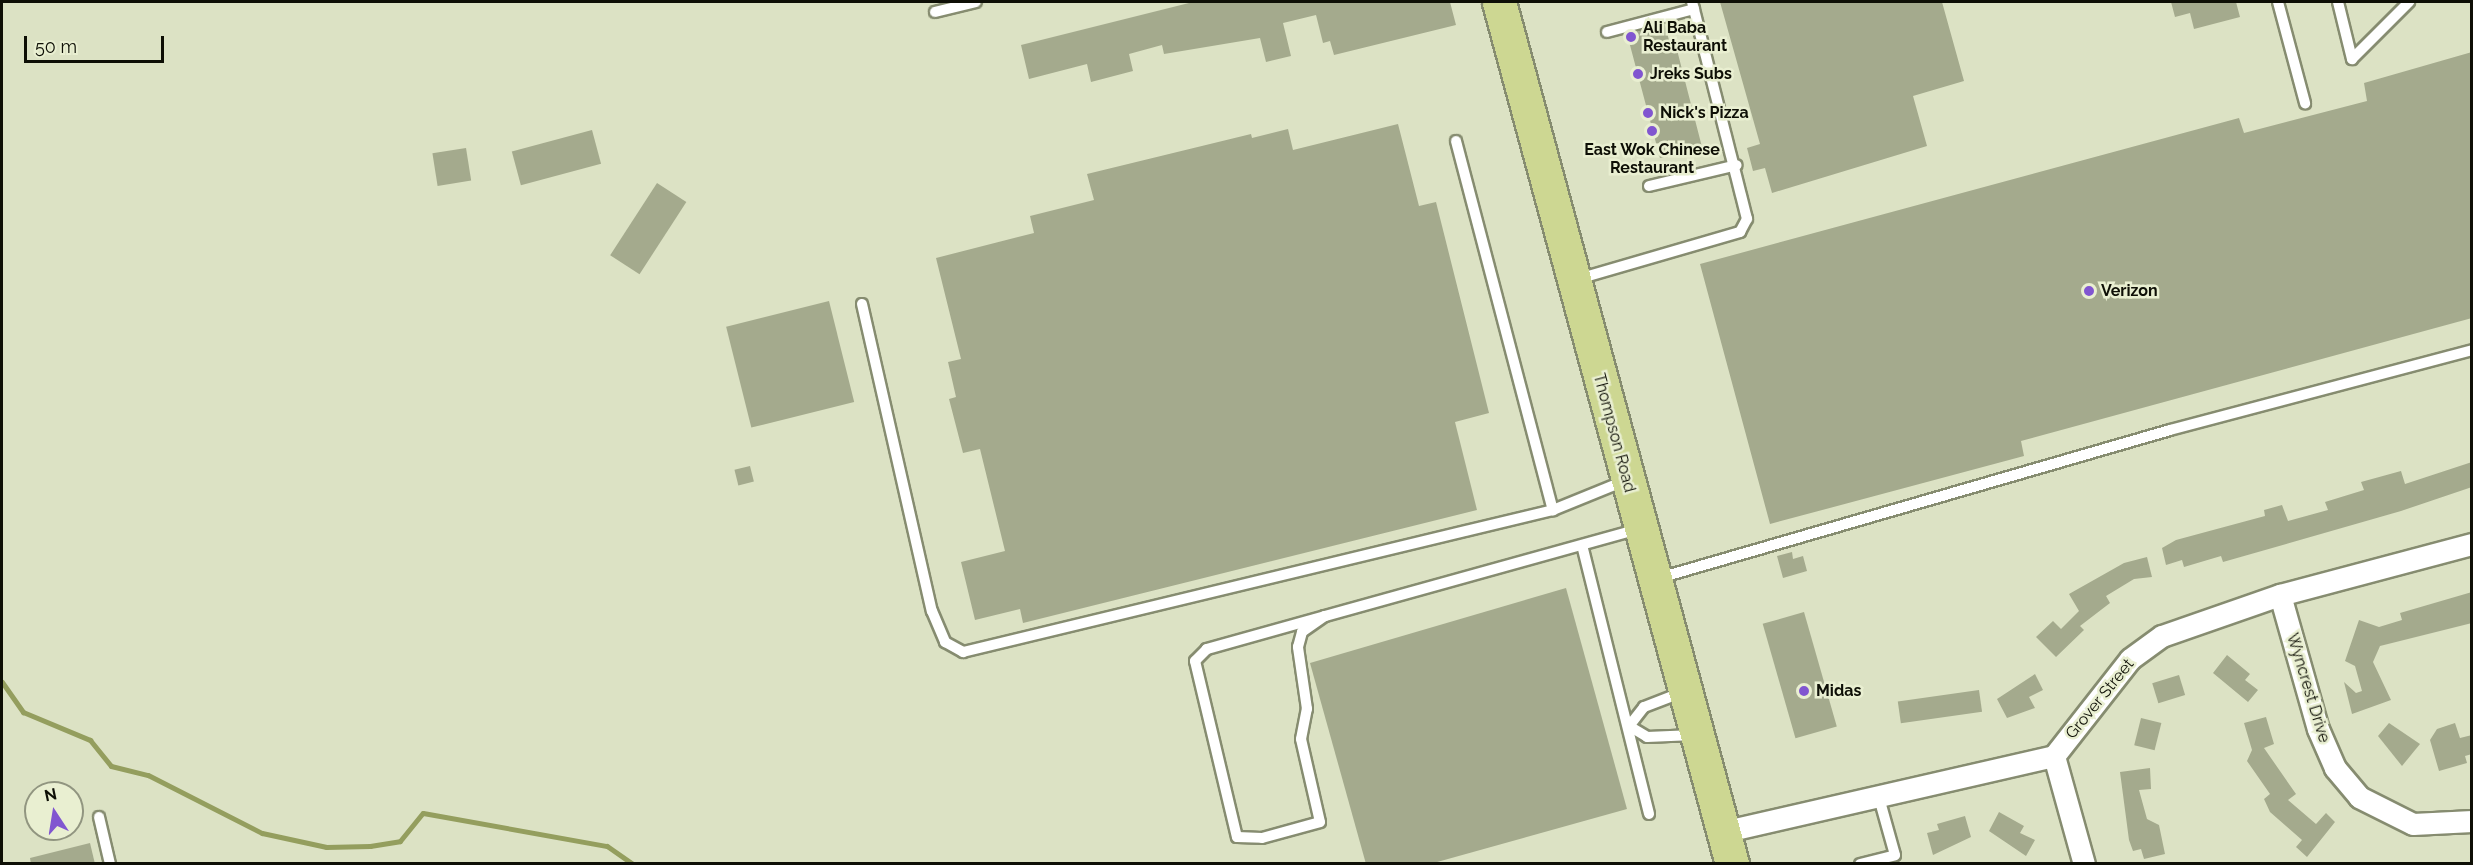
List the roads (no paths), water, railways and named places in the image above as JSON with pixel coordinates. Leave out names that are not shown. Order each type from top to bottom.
[{"type":"main road","name":"Thompson Road","points":[[1500,2],[1626,480],[1732,864]]},
{"type":"street","name":"Grover Street","points":[[1722,832],[1878,794],[2054,756],[2130,659],[2162,636],[2280,594],[2472,543]]},
{"type":"street","name":"Wyncrest Drive","points":[[2280,594],[2318,729],[2335,768],[2359,797],[2413,824],[2472,821]]},
{"type":"street","points":[[2054,756],[2084,864]]},
{"type":"lane","points":[[935,12],[976,2]]},
{"type":"lane","points":[[2278,2],[2305,103]]},
{"type":"lane","points":[[2338,2],[2352,59],[2409,2]]},
{"type":"lane","points":[[1574,280],[1740,232],[1747,219],[1737,165],[1693,5],[1607,32]]},
{"type":"lane","points":[[1456,141],[1553,510]]},
{"type":"lane","points":[[1649,186],[1737,165]]},
{"type":"lane","points":[[862,304],[932,611],[945,642],[963,652],[1553,510],[1626,480]]},
{"type":"lane","points":[[1653,580],[2170,430],[2472,350]]},
{"type":"lane","points":[[1325,616],[1302,632],[1298,648],[1307,709],[1301,739],[1320,822],[1262,838],[1237,837],[1195,661],[1207,649],[1325,616],[1583,549],[1640,529]]},
{"type":"lane","points":[[1583,549],[1629,726],[1649,814]]},
{"type":"lane","points":[[1629,726],[1644,707],[1684,692]]},
{"type":"lane","points":[[1629,726],[1647,736],[1696,735]]},
{"type":"lane","points":[[1860,864],[1896,859],[1878,794]]},
{"type":"lane","points":[[99,817],[110,864]]},
{"type":"waterway","points":[[2,682],[23,712],[90,740],[111,766],[148,775],[262,833],[326,847],[370,846],[400,841],[423,813],[607,846],[633,864]]},
{"type":"place","name":"Ali Baba Restaurant","points":[[1631,37]]},
{"type":"place","name":"Jreks Subs","points":[[1638,74]]},
{"type":"place","name":"Nick's Pizza","points":[[1648,113]]},
{"type":"place","name":"East Wok Chinese Restaurant","points":[[1652,131]]},
{"type":"place","name":"Verizon","points":[[2089,291]]},
{"type":"place","name":"Midas","points":[[1804,691]]}]
